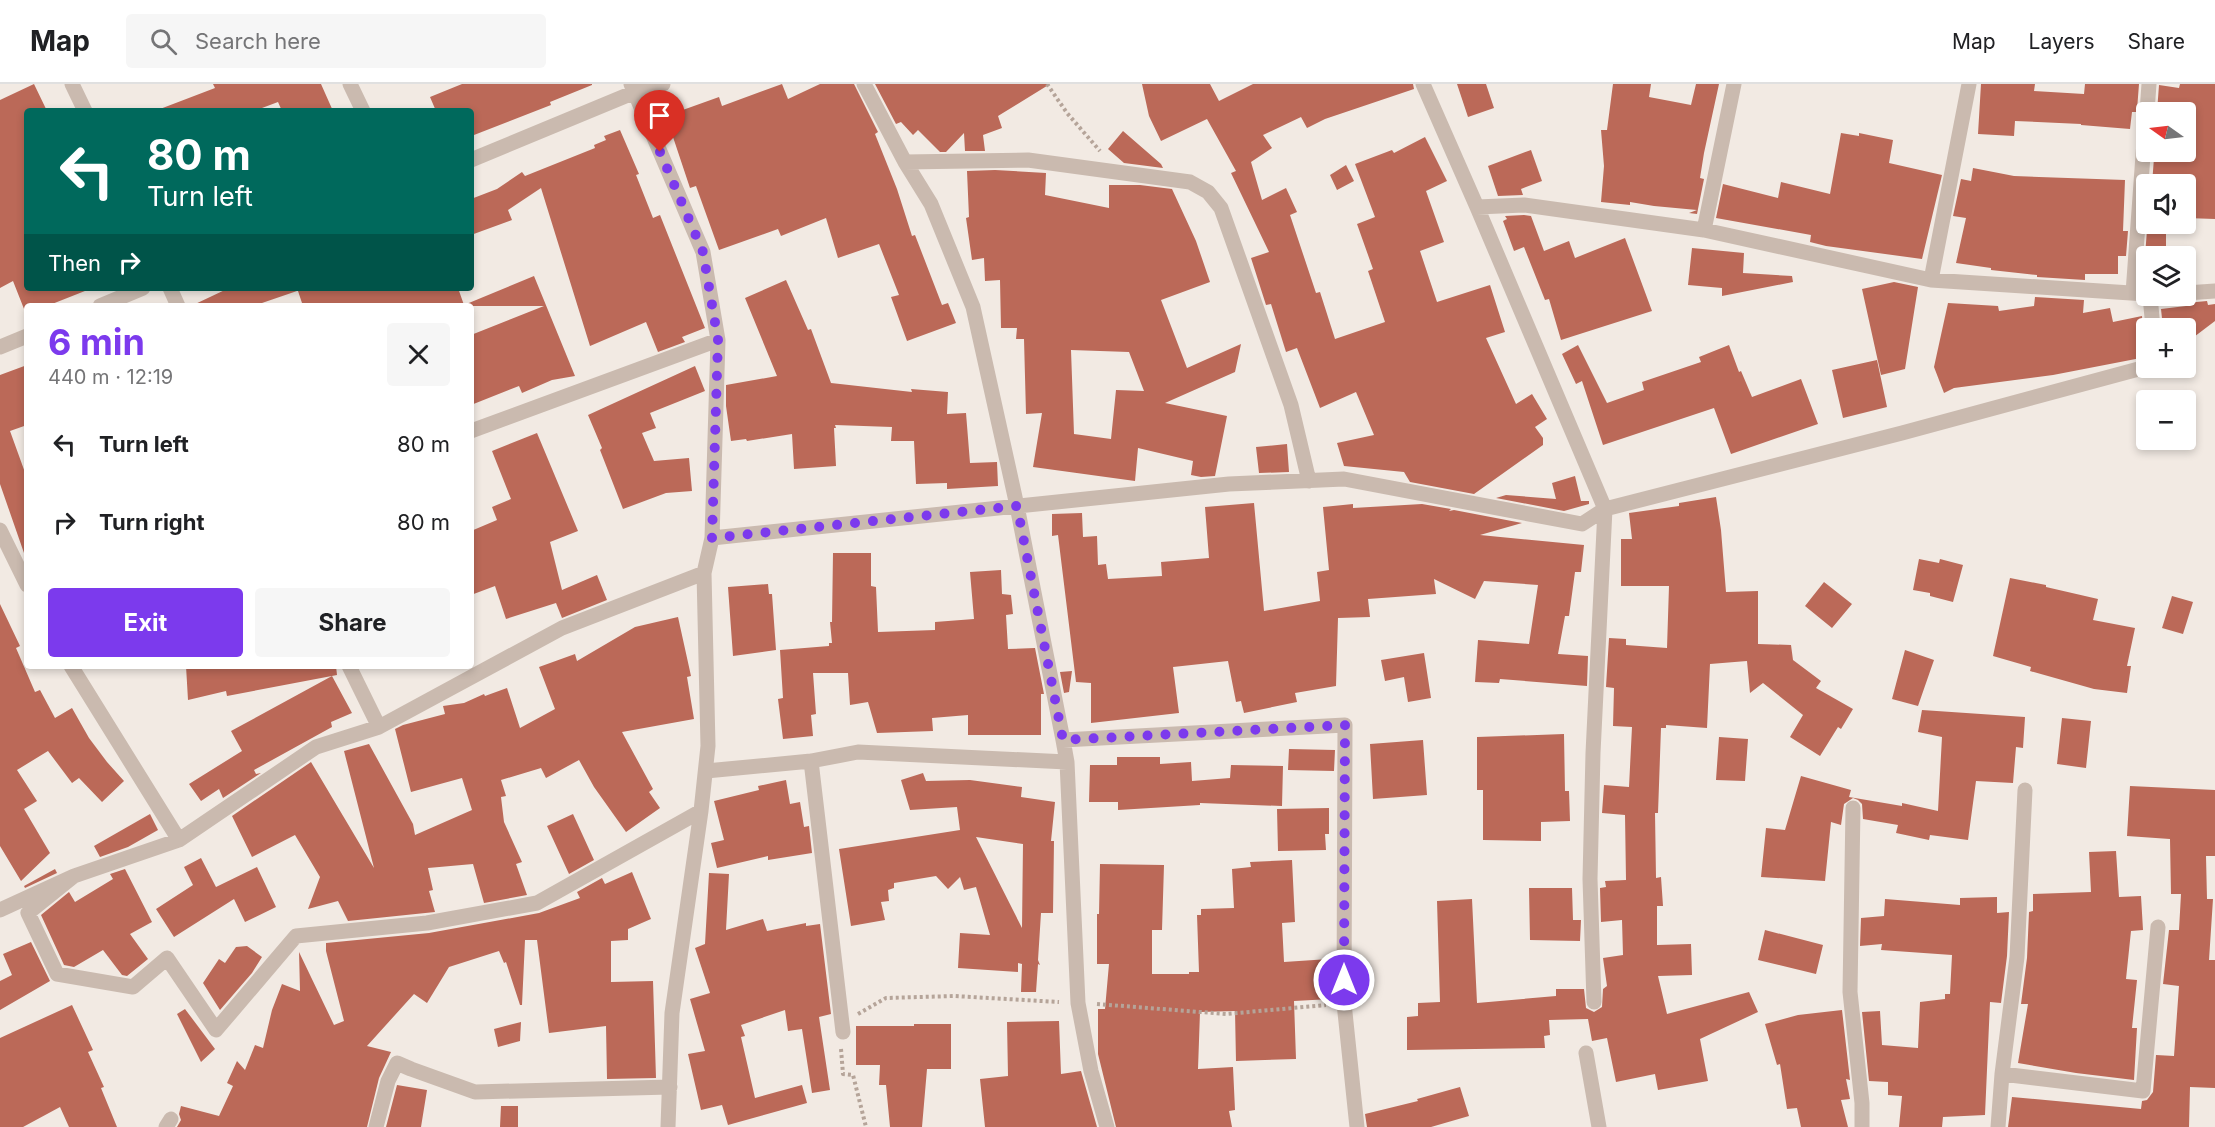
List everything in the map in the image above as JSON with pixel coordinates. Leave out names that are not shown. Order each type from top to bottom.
[{"type":"street","points":[[72,84],[84,108]]},
{"type":"street","points":[[350,84],[362,108]]},
{"type":"street","points":[[474,159],[633,88],[663,84]]},
{"type":"street","points":[[864,84],[905,162],[931,204],[973,307],[1017,506],[1067,762],[1078,1002],[1091,1071],[1107,1127]]},
{"type":"street","points":[[1423,84],[1605,509],[1593,753],[1590,868],[1594,1002]]},
{"type":"street","points":[[1704,230],[1734,84]]},
{"type":"street","points":[[1931,280],[1969,84]]},
{"type":"street","points":[[2148,102],[2149,84]]},
{"type":"street","points":[[633,88],[703,252],[718,340],[712,538],[704,573],[708,746],[672,1013],[668,1127]]},
{"type":"street","points":[[905,162],[1028,160],[1190,182],[1208,192],[1221,208],[1291,405],[1309,481]]},
{"type":"street","points":[[2144,246],[2146,162]]},
{"type":"street","points":[[1477,207],[1524,205],[1704,230],[1931,280],[2136,294]]},
{"type":"street","points":[[107,303],[136,291]]},
{"type":"street","points":[[2196,292],[2215,291]]},
{"type":"street","points":[[0,347],[24,337]]},
{"type":"street","points":[[474,430],[718,340]]},
{"type":"street","points":[[712,538],[1229,484],[1344,479],[1582,524],[1605,509],[1902,434],[2136,370]]},
{"type":"street","points":[[0,530],[24,579]]},
{"type":"street","points":[[0,910],[74,876],[179,840],[316,747],[380,728],[562,628],[704,573]]},
{"type":"street","points":[[73,669],[179,840]]},
{"type":"street","points":[[351,669],[380,728]]},
{"type":"street","points":[[1063,740],[1345,725],[1344,1003],[1357,1127]]},
{"type":"street","points":[[706,771],[811,761],[858,752],[1067,762]]},
{"type":"street","points":[[811,761],[843,1032]]},
{"type":"street","points":[[1998,1127],[2002,1074],[2018,957],[2025,790]]},
{"type":"street","points":[[1853,808],[1850,992],[1862,1103],[1862,1127]]},
{"type":"street","points":[[74,876],[28,913],[57,974],[133,987],[167,958],[216,1030],[296,936],[427,923],[537,903],[701,811]]},
{"type":"street","points":[[2002,1074],[2143,1090],[2158,927]]},
{"type":"street","points":[[1586,1053],[1599,1127]]},
{"type":"street","points":[[376,1127],[388,1081],[397,1062],[475,1092],[670,1087]]},
{"type":"path","points":[[1047,84],[1067,113],[1118,172]]},
{"type":"path","points":[[866,1127],[853,1075],[843,1074],[840,1054],[843,1032],[861,1011],[886,998],[954,996],[1078,1002],[1226,1014],[1344,1003]]},
{"type":"building","points":[[34,84],[46,108],[24,108],[24,291],[85,291],[55,303],[24,303],[24,309],[13,281],[0,288],[0,100]]},
{"type":"building","points":[[213,84],[321,84],[332,108],[281,108],[278,102],[262,108],[163,108],[215,88]]},
{"type":"building","points":[[462,84],[592,84],[550,102],[551,105],[474,135],[474,108],[435,108],[430,97]]},
{"type":"building","points":[[782,84],[788,99],[820,84],[854,84],[878,132],[875,134],[897,189],[912,236],[915,235],[942,305],[948,303],[956,323],[907,341],[891,297],[899,295],[879,244],[838,258],[826,218],[781,236],[778,229],[719,250],[696,186],[690,188],[666,116],[719,97],[722,106]]},
{"type":"building","points":[[875,84],[1050,84],[998,116],[1002,128],[983,135],[985,151],[965,151],[964,133],[946,152],[940,152],[918,130],[913,135],[901,122],[896,124]]},
{"type":"building","points":[[1142,84],[1210,84],[1219,101],[1253,84],[1413,84],[1414,89],[1325,119],[1307,128],[1301,117],[1263,135],[1272,148],[1251,162],[1262,200],[1286,188],[1297,212],[1290,215],[1316,293],[1320,292],[1335,339],[1385,322],[1368,271],[1373,269],[1357,224],[1375,217],[1355,164],[1392,150],[1394,153],[1425,137],[1447,181],[1426,191],[1444,242],[1420,251],[1437,302],[1490,285],[1505,332],[1486,338],[1516,404],[1532,394],[1547,419],[1535,427],[1543,438],[1543,445],[1474,494],[1410,482],[1404,472],[1344,466],[1337,443],[1374,435],[1356,392],[1320,408],[1297,348],[1286,352],[1271,304],[1266,305],[1251,258],[1269,252],[1231,173],[1236,171],[1207,119],[1161,141],[1149,116]]},
{"type":"building","points":[[1457,84],[1486,84],[1494,108],[1468,117]]},
{"type":"building","points":[[1613,84],[1651,84],[1649,97],[1691,105],[1696,84],[1719,84],[1704,153],[1700,178],[1704,179],[1697,214],[1689,213],[1697,210],[1630,202],[1630,205],[1601,202],[1604,166],[1601,130],[1607,130]]},
{"type":"building","points":[[1981,84],[2035,84],[2034,91],[2084,94],[2085,84],[2139,84],[2136,112],[2132,112],[2130,129],[2015,121],[2014,136],[1978,134]]},
{"type":"building","points":[[2180,84],[2215,84],[2215,219],[2196,218],[2196,174],[2153,174],[2154,162],[2196,162],[2196,102],[2158,102],[2159,85],[2179,88]]},
{"type":"building","points":[[620,130],[639,174],[636,175],[653,218],[660,215],[705,328],[682,337],[685,342],[658,352],[646,322],[590,346],[541,188],[508,210],[512,220],[474,234],[474,198],[497,189],[522,172],[525,176],[595,148],[594,145],[606,140],[604,136]]},
{"type":"building","points":[[1123,131],[1163,168],[1124,163],[1108,149]]},
{"type":"building","points":[[1841,133],[1859,136],[1859,133],[1893,140],[1889,163],[1942,175],[1922,259],[1826,246],[1810,242],[1811,235],[1716,218],[1723,184],[1778,198],[1781,182],[1830,194]]},
{"type":"building","points":[[1531,150],[1542,181],[1521,189],[1523,195],[1498,196],[1488,166]]},
{"type":"building","points":[[1346,165],[1354,181],[1337,190],[1330,175]]},
{"type":"building","points":[[1973,168],[2014,176],[2125,180],[2123,231],[2128,231],[2126,256],[2118,256],[2118,274],[2085,274],[2085,280],[2037,277],[2037,275],[1956,263],[1966,218],[1953,216],[1961,179],[1971,181]]},
{"type":"building","points":[[967,171],[1046,173],[1045,195],[1109,208],[1109,185],[1140,185],[1172,189],[1196,241],[1210,282],[1161,300],[1187,368],[1241,344],[1235,372],[1165,403],[1227,416],[1215,476],[1191,475],[1193,461],[1138,448],[1135,481],[1033,467],[1042,413],[1026,414],[1024,339],[1016,339],[1017,328],[1001,328],[1000,280],[985,281],[984,258],[972,260],[966,218],[969,217]],"holes":[[[1071,350],[1129,352],[1144,391],[1116,390],[1111,439],[1074,434]]]},
{"type":"building","points":[[1505,216],[1531,216],[1544,251],[1569,241],[1575,258],[1625,238],[1652,311],[1561,340],[1549,299],[1545,300],[1524,247],[1514,251],[1503,221],[1507,219]]},
{"type":"building","points":[[2147,234],[2166,234],[2166,246],[2146,246]]},
{"type":"building","points":[[1692,248],[1744,253],[1743,273],[1792,276],[1793,282],[1722,296],[1722,288],[1688,285]]},
{"type":"building","points":[[534,276],[575,376],[552,380],[522,393],[519,386],[474,404],[474,334],[544,306],[474,306],[474,303],[469,303]]},
{"type":"building","points":[[786,280],[808,330],[811,329],[831,383],[912,392],[911,389],[948,392],[947,414],[966,413],[970,463],[997,462],[998,486],[947,489],[947,483],[916,484],[914,441],[891,441],[892,427],[835,425],[836,466],[794,469],[792,434],[747,441],[746,439],[731,441],[726,406],[726,385],[777,376],[745,298]]},
{"type":"building","points":[[1894,282],[1918,287],[1905,369],[1881,375],[1862,289]]},
{"type":"building","points":[[223,291],[297,291],[262,303],[197,303]]},
{"type":"building","points":[[298,291],[459,291],[463,303],[302,303]]},
{"type":"building","points":[[2035,297],[2084,300],[2083,313],[2110,308],[2113,322],[2142,316],[2142,318],[2136,318],[2136,359],[2053,375],[1954,388],[1944,393],[1934,367],[1948,303],[1998,306],[1999,311],[2034,306]]},
{"type":"building","points":[[2207,301],[2208,305],[2215,304],[2215,321],[2196,335],[2196,318],[2162,318],[2161,309],[2196,306],[2196,302]]},
{"type":"building","points":[[1578,345],[1607,403],[1644,390],[1642,382],[1701,362],[1699,357],[1729,345],[1752,397],[1801,379],[1818,424],[1731,454],[1714,408],[1603,445],[1582,381],[1576,384],[1562,354]]},
{"type":"building","points":[[1877,360],[1887,407],[1843,418],[1832,370]]},
{"type":"building","points":[[24,366],[24,426],[10,431],[24,470],[24,553],[0,484],[0,375]]},
{"type":"building","points":[[695,366],[705,391],[650,413],[656,428],[642,433],[654,461],[689,458],[692,491],[666,493],[623,509],[588,415]]},
{"type":"building","points":[[537,433],[578,531],[550,542],[562,590],[597,575],[607,600],[562,618],[556,603],[506,619],[495,586],[474,594],[474,530],[497,520],[492,507],[511,499],[492,451]]},
{"type":"building","points":[[1287,444],[1289,472],[1259,473],[1256,447]]},
{"type":"building","points":[[1575,476],[1581,501],[1589,501],[1589,504],[1564,511],[1496,498],[1506,495],[1556,499],[1552,483]]},
{"type":"building","points":[[1716,497],[1726,592],[1758,591],[1758,644],[1791,645],[1793,660],[1821,681],[1816,688],[1853,709],[1841,729],[1838,727],[1820,756],[1790,737],[1803,715],[1763,683],[1750,693],[1747,661],[1710,664],[1707,728],[1666,725],[1666,728],[1661,728],[1658,813],[1655,813],[1656,878],[1661,877],[1663,906],[1657,906],[1657,945],[1691,944],[1692,975],[1658,976],[1667,1014],[1749,992],[1758,1012],[1700,1039],[1708,1081],[1658,1090],[1655,1074],[1616,1082],[1607,1038],[1592,1041],[1588,1019],[1549,1020],[1550,1035],[1544,1036],[1545,1048],[1407,1050],[1407,1017],[1418,1016],[1418,1003],[1440,1002],[1437,901],[1472,899],[1477,1003],[1556,996],[1556,989],[1584,989],[1586,1008],[1594,1012],[1602,1007],[1603,989],[1607,986],[1603,958],[1623,955],[1622,920],[1601,922],[1600,888],[1606,887],[1605,881],[1626,880],[1625,815],[1602,813],[1604,785],[1629,787],[1632,727],[1613,726],[1614,688],[1606,687],[1609,638],[1626,639],[1626,645],[1667,648],[1669,586],[1621,586],[1621,539],[1632,539],[1629,513],[1679,506],[1679,503]]},
{"type":"building","points":[[1254,503],[1264,611],[1320,601],[1317,572],[1329,570],[1323,507],[1353,504],[1353,508],[1422,504],[1451,509],[1449,511],[1522,523],[1480,535],[1584,545],[1581,572],[1575,572],[1569,616],[1565,616],[1558,654],[1588,656],[1587,686],[1500,679],[1499,683],[1475,682],[1478,640],[1529,644],[1538,585],[1484,581],[1475,599],[1434,579],[1436,594],[1368,599],[1370,617],[1338,618],[1336,686],[1295,693],[1297,702],[1244,713],[1241,701],[1236,702],[1228,661],[1173,667],[1179,713],[1091,723],[1091,683],[1076,682],[1058,535],[1052,536],[1052,514],[1082,513],[1083,537],[1097,536],[1098,565],[1106,564],[1108,579],[1162,576],[1161,562],[1209,558],[1205,507]]},
{"type":"building","points":[[833,553],[871,553],[871,586],[876,587],[878,632],[935,630],[935,622],[974,619],[970,572],[1001,570],[1002,594],[1011,595],[1013,614],[1006,615],[1008,649],[1035,648],[1044,694],[1041,694],[1041,735],[968,735],[968,715],[932,718],[933,731],[877,733],[868,702],[850,705],[848,673],[813,673],[816,714],[811,715],[813,736],[783,739],[778,699],[783,698],[780,650],[829,646],[829,643],[832,643],[830,622],[832,622]]},
{"type":"building","points":[[1919,559],[1939,563],[1940,559],[1963,565],[1953,602],[1930,596],[1930,593],[1913,590]]},
{"type":"building","points":[[2010,578],[2098,599],[2093,620],[2135,628],[2127,666],[2131,666],[2127,693],[2094,689],[2030,671],[2031,667],[1993,656]]},
{"type":"building","points":[[1824,582],[1852,604],[1832,628],[1805,606]]},
{"type":"building","points":[[768,584],[769,594],[772,594],[776,650],[733,656],[728,587]]},
{"type":"building","points":[[2172,596],[2193,602],[2183,634],[2162,628]]},
{"type":"building","points":[[0,604],[20,646],[16,648],[35,692],[40,690],[55,718],[72,708],[89,738],[124,781],[102,802],[79,778],[72,783],[48,751],[17,770],[37,801],[24,809],[50,853],[21,881],[0,846]]},
{"type":"building","points":[[678,617],[691,676],[687,677],[694,719],[622,732],[653,789],[649,792],[660,808],[626,832],[594,787],[579,760],[546,778],[541,768],[501,780],[506,796],[501,797],[504,822],[522,862],[516,864],[527,895],[484,903],[473,864],[428,868],[433,890],[429,891],[435,912],[348,921],[338,901],[308,909],[320,877],[295,835],[252,857],[232,816],[311,762],[374,868],[344,751],[369,744],[413,824],[415,835],[472,810],[462,778],[411,792],[395,729],[445,714],[443,706],[464,703],[484,694],[485,696],[507,688],[520,728],[555,709],[539,667],[575,654],[577,661],[635,627]]},
{"type":"building","points":[[1905,650],[1934,660],[1918,706],[1892,699]]},
{"type":"building","points":[[1424,653],[1431,698],[1408,702],[1404,677],[1385,681],[1381,660]]},
{"type":"building","points":[[186,669],[336,669],[337,675],[227,696],[226,691],[188,700]]},
{"type":"building","points":[[1072,671],[1069,692],[1064,693],[1060,672]]},
{"type":"building","points":[[332,676],[352,713],[331,722],[332,727],[254,770],[256,774],[261,773],[223,798],[219,789],[201,801],[189,784],[242,751],[231,731]]},
{"type":"building","points":[[1922,710],[2025,717],[2023,748],[2016,747],[2013,783],[1976,781],[1968,840],[1930,835],[1929,840],[1896,833],[1898,825],[1863,819],[1862,804],[1853,798],[1844,804],[1841,825],[1831,822],[1825,881],[1761,877],[1766,828],[1785,830],[1801,776],[1851,790],[1849,797],[1902,806],[1902,803],[1938,811],[1942,737],[1918,732]]},
{"type":"building","points":[[2062,718],[2091,721],[2086,768],[2057,764]]},
{"type":"building","points":[[1564,734],[1565,791],[1569,791],[1570,821],[1541,822],[1541,841],[1483,840],[1483,790],[1477,790],[1477,737]]},
{"type":"building","points":[[1719,737],[1748,739],[1745,781],[1716,780]]},
{"type":"building","points":[[1423,740],[1427,795],[1373,799],[1370,744]]},
{"type":"building","points":[[1289,749],[1335,750],[1334,771],[1288,770]]},
{"type":"building","points":[[1117,757],[1160,757],[1160,764],[1191,762],[1192,781],[1230,778],[1231,765],[1283,766],[1282,806],[1200,803],[1200,805],[1118,810],[1118,802],[1089,802],[1090,765],[1117,765]]},
{"type":"building","points":[[923,773],[926,781],[970,780],[1022,787],[1021,797],[1055,802],[1051,841],[1054,841],[1053,913],[1041,913],[1038,960],[1040,965],[1038,964],[1036,992],[1021,992],[1022,964],[1018,963],[1018,972],[958,968],[960,933],[990,935],[976,887],[964,890],[960,877],[948,889],[936,876],[894,883],[894,888],[888,890],[889,901],[881,902],[885,920],[851,926],[839,849],[960,830],[957,807],[910,810],[901,780]],"holes":[[[976,837],[1023,844],[1022,928]]]},
{"type":"building","points":[[786,780],[790,804],[800,802],[804,827],[809,826],[812,853],[768,860],[768,856],[717,868],[711,843],[724,840],[714,801],[759,790],[758,786]]},
{"type":"building","points":[[2130,786],[2215,790],[2215,856],[2206,856],[2207,899],[2213,899],[2209,960],[2215,960],[2215,1088],[2190,1087],[2189,1127],[2008,1127],[2012,1097],[2141,1109],[2142,1101],[2147,1100],[2153,1092],[2156,1055],[2174,1056],[2179,986],[2163,984],[2169,930],[2179,930],[2181,894],[2171,894],[2170,839],[2127,836]]},
{"type":"building","points":[[1329,808],[1329,834],[1325,834],[1326,850],[1278,851],[1277,809]]},
{"type":"building","points":[[150,814],[158,830],[128,847],[100,857],[94,846]]},
{"type":"building","points":[[573,814],[594,860],[569,874],[547,826]]},
{"type":"building","points":[[2116,851],[2119,897],[2141,896],[2143,930],[2131,931],[2126,979],[2137,980],[2132,1028],[2137,1028],[2134,1080],[2018,1063],[2028,1004],[2021,1004],[2027,958],[2029,912],[2033,911],[2033,894],[2091,892],[2089,852]]},
{"type":"building","points":[[201,858],[216,887],[257,867],[276,907],[245,922],[234,899],[174,937],[156,909],[193,885],[184,867]]},
{"type":"building","points":[[1292,860],[1295,922],[1282,923],[1284,962],[1329,959],[1331,999],[1294,1001],[1296,1059],[1236,1061],[1235,1011],[1200,1012],[1198,1069],[1233,1067],[1235,1110],[1229,1111],[1232,1127],[1116,1127],[1098,1054],[1098,1009],[1105,1009],[1109,964],[1097,964],[1100,864],[1164,865],[1162,930],[1152,930],[1152,974],[1189,974],[1189,972],[1199,972],[1197,915],[1201,915],[1201,909],[1234,908],[1232,869],[1251,867],[1250,862]]},
{"type":"building","points":[[55,869],[57,873],[25,888],[24,886]]},
{"type":"building","points":[[125,869],[152,922],[130,934],[148,959],[127,976],[122,975],[103,950],[74,967],[64,965],[41,915],[69,892],[75,902],[113,879],[110,874]]},
{"type":"building","points":[[632,872],[651,919],[628,929],[628,940],[611,941],[611,982],[653,981],[656,1078],[607,1079],[606,1026],[549,1033],[537,940],[525,940],[522,1005],[520,1005],[506,962],[504,963],[499,951],[449,967],[427,1003],[414,994],[367,1046],[391,1052],[379,1078],[367,1127],[177,1127],[181,1120],[179,1114],[181,1106],[219,1116],[233,1086],[227,1083],[237,1061],[245,1070],[255,1045],[263,1048],[272,1010],[282,984],[300,991],[299,952],[334,1025],[344,1021],[326,943],[429,933],[539,913],[580,898],[577,892],[602,878],[605,884]]},
{"type":"building","points":[[709,873],[729,874],[726,930],[763,919],[767,931],[806,923],[806,926],[820,924],[831,1014],[819,1017],[830,1090],[812,1093],[802,1029],[788,1031],[785,1010],[741,1025],[745,1036],[741,1037],[755,1098],[802,1085],[807,1103],[728,1125],[722,1105],[701,1110],[688,1054],[705,1051],[690,999],[710,993],[695,948],[705,944]]},
{"type":"building","points":[[1529,888],[1572,888],[1573,920],[1581,920],[1580,941],[1530,940]]},
{"type":"building","points":[[1997,897],[1997,913],[2009,912],[2007,956],[2001,1003],[1990,1002],[1985,1115],[1943,1117],[1942,1127],[1899,1127],[1902,1096],[1888,1095],[1888,1082],[1869,1081],[1862,1012],[1880,1011],[1882,1045],[1918,1048],[1920,1002],[1945,999],[1945,994],[1950,994],[1952,955],[1881,950],[1882,944],[1860,946],[1861,918],[1884,916],[1885,899],[1960,905],[1960,898]]},
{"type":"building","points":[[1765,930],[1823,945],[1816,974],[1758,960]]},
{"type":"building","points":[[31,942],[50,981],[0,1010],[0,981],[12,975],[3,954]]},
{"type":"building","points":[[247,946],[262,957],[252,973],[220,1010],[203,983],[219,959],[225,963],[236,947]]},
{"type":"building","points":[[72,1005],[93,1050],[88,1052],[104,1087],[101,1088],[117,1127],[69,1127],[60,1107],[23,1127],[0,1127],[0,1038]]},
{"type":"building","points":[[185,1009],[215,1049],[201,1062],[177,1014]]},
{"type":"building","points":[[1842,1010],[1850,1080],[1846,1079],[1850,1099],[1841,1100],[1848,1127],[1801,1127],[1797,1108],[1787,1109],[1780,1064],[1777,1065],[1765,1024],[1798,1015]]},
{"type":"building","points":[[1059,1021],[1061,1074],[1081,1071],[1097,1127],[985,1127],[980,1079],[1008,1076],[1007,1022]]},
{"type":"building","points":[[521,1022],[520,1041],[498,1047],[494,1029]]},
{"type":"building","points":[[914,1024],[951,1024],[951,1069],[927,1069],[922,1127],[890,1127],[886,1085],[879,1085],[880,1065],[856,1065],[856,1026],[914,1026]]},
{"type":"building","points":[[397,1085],[427,1090],[421,1127],[386,1127]]},
{"type":"building","points":[[1460,1087],[1469,1116],[1431,1127],[1367,1127],[1365,1114],[1418,1101],[1417,1099]]},
{"type":"building","points":[[501,1106],[518,1106],[518,1127],[500,1127]]},
{"type":"route","points":[[660,152],[703,252],[718,340],[712,538],[1017,506],[1063,740],[1345,725],[1344,980]]}]
